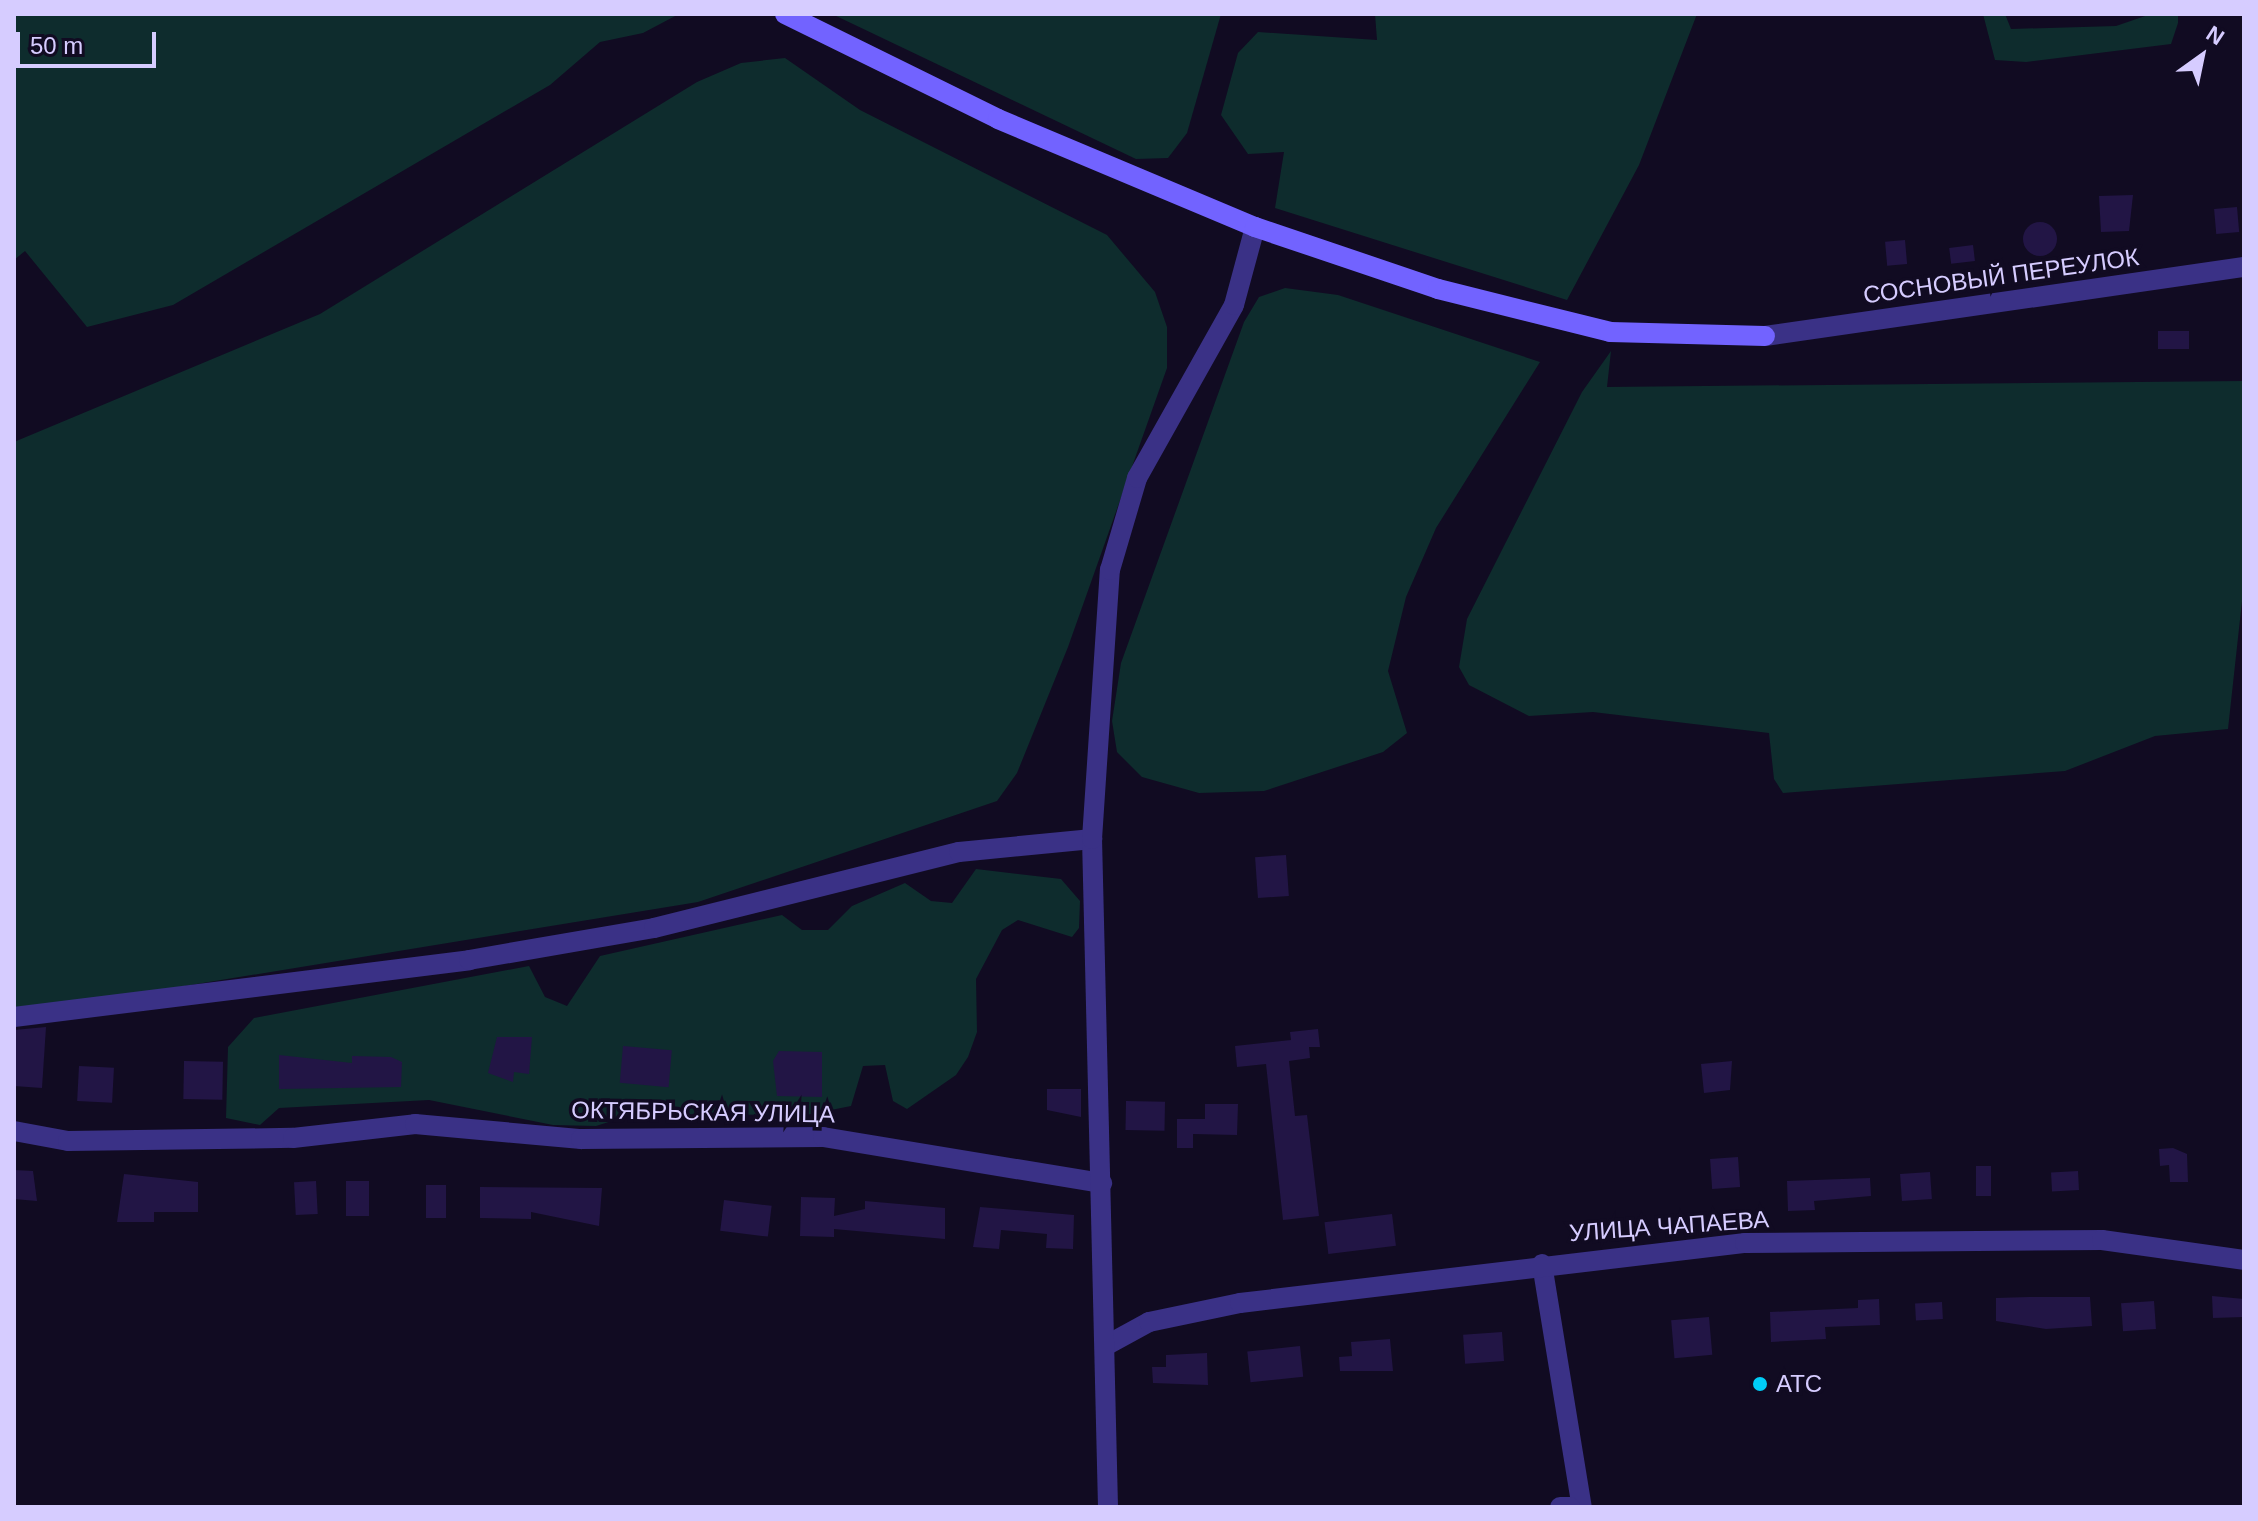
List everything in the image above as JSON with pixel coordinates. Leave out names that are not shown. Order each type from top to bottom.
[{"type":"street","points":[[785,14],[998,119],[1255,227],[1234,305],[1137,478],[1110,570],[1092,839],[1107,1345],[1108,1507]]},
{"type":"street","name":"СОСНОВЫЙ ПЕРЕУЛОК","points":[[1255,227],[1438,289],[1610,332],[1765,336],[2244,267]]},
{"type":"street","points":[[14,1017],[469,960],[654,928],[959,852],[1092,839]]},
{"type":"street","name":"ОКТЯБРЬСКАЯ УЛИЦА","points":[[14,1131],[68,1141],[277,1138],[415,1124],[581,1139],[823,1137],[1102,1183]]},
{"type":"street","name":"УЛИЦА ЧАПАЕВА","points":[[1107,1345],[1149,1322],[1240,1303],[1542,1264],[1745,1243],[2102,1240],[2244,1260]]},
{"type":"street","points":[[1542,1264],[1582,1507]]},
{"type":"street","points":[[1560,1507],[1570,1507]]},
{"type":"green space","points":[[14,14],[679,14],[643,33],[600,42],[550,85],[173,305],[87,327],[25,251],[14,260]]},
{"type":"green space","points":[[832,14],[1221,14],[1187,133],[1168,158],[1136,159]]},
{"type":"green space","points":[[1375,14],[1697,14],[1639,165],[1567,300],[1275,208],[1284,152],[1248,154],[1221,115],[1238,53],[1258,32],[1377,40]]},
{"type":"green space","points":[[1983,14],[2005,14],[2011,29],[2116,26],[2151,14],[2178,14],[2178,23],[2171,44],[2026,62],[1995,60]]},
{"type":"green space","points":[[785,58],[860,110],[1107,235],[1155,292],[1167,327],[1167,368],[1068,647],[1017,773],[997,801],[698,902],[14,1014],[14,442],[320,314],[697,82],[741,63]]},
{"type":"green space","points":[[1285,288],[1338,295],[1540,362],[1436,528],[1406,597],[1388,671],[1407,733],[1383,752],[1264,791],[1199,793],[1142,777],[1117,752],[1112,721],[1121,663],[1244,322],[1259,297]]},
{"type":"green space","points":[[1611,351],[1607,387],[2244,381],[2244,583],[2228,729],[2155,736],[2065,771],[1783,793],[1774,779],[1769,733],[1593,712],[1529,716],[1469,685],[1459,667],[1467,619],[1582,392]]},
{"type":"green space","points":[[976,869],[1061,879],[1080,901],[1079,928],[1072,937],[1018,920],[1002,930],[976,979],[977,1032],[968,1057],[956,1075],[907,1109],[893,1101],[885,1065],[863,1066],[851,1106],[806,1115],[634,1114],[596,1126],[553,1125],[429,1100],[279,1108],[260,1125],[226,1118],[228,1047],[254,1018],[529,966],[545,997],[567,1006],[600,956],[782,915],[802,930],[828,930],[852,906],[905,883],[931,901],[952,903]]},
{"type":"building","points":[[2133,195],[2129,231],[2101,232],[2099,196]]},
{"type":"building","points":[[2237,207],[2239,232],[2216,234],[2214,209]]},
{"type":"building","points":[[2040,222],[2052,227],[2057,239],[2052,251],[2040,256],[2028,251],[2023,239],[2028,227]]},
{"type":"building","points":[[1905,240],[1907,264],[1887,266],[1885,242]]},
{"type":"building","points":[[1973,245],[1975,261],[1951,264],[1949,248]]},
{"type":"building","points":[[2158,331],[2189,331],[2189,349],[2158,349]]},
{"type":"building","points":[[1286,855],[1289,896],[1258,898],[1255,857]]},
{"type":"building","points":[[46,1027],[42,1088],[14,1086],[14,1030]]},
{"type":"building","points":[[1318,1029],[1320,1047],[1309,1047],[1310,1058],[1289,1061],[1295,1116],[1307,1115],[1319,1216],[1283,1220],[1266,1064],[1237,1067],[1235,1046],[1291,1040],[1290,1032]]},
{"type":"building","points":[[497,1037],[532,1037],[529,1074],[514,1072],[513,1082],[488,1073]]},
{"type":"building","points":[[623,1046],[672,1050],[669,1087],[620,1083]]},
{"type":"building","points":[[779,1051],[822,1052],[822,1097],[777,1096],[773,1061]]},
{"type":"building","points":[[279,1055],[352,1063],[352,1056],[391,1057],[402,1062],[401,1087],[279,1089]]},
{"type":"building","points":[[184,1061],[223,1062],[222,1100],[183,1099]]},
{"type":"building","points":[[1732,1061],[1730,1090],[1704,1093],[1701,1064]]},
{"type":"building","points":[[79,1066],[114,1068],[112,1103],[77,1101]]},
{"type":"building","points":[[1047,1089],[1081,1089],[1081,1117],[1047,1110]]},
{"type":"building","points":[[1126,1101],[1165,1102],[1164,1131],[1125,1130]]},
{"type":"building","points":[[1205,1104],[1238,1104],[1237,1135],[1193,1134],[1193,1148],[1177,1148],[1177,1119],[1205,1119]]},
{"type":"building","points":[[2173,1148],[2187,1154],[2188,1182],[2170,1182],[2169,1165],[2160,1166],[2159,1149]]},
{"type":"building","points":[[1738,1157],[1740,1187],[1712,1189],[1710,1159]]},
{"type":"building","points":[[1976,1166],[1991,1166],[1991,1196],[1976,1196]]},
{"type":"building","points":[[14,1170],[33,1171],[37,1201],[14,1199]]},
{"type":"building","points":[[2078,1171],[2079,1190],[2052,1191],[2051,1172]]},
{"type":"building","points":[[1930,1172],[1932,1199],[1902,1201],[1900,1174]]},
{"type":"building","points":[[124,1174],[198,1182],[198,1212],[154,1212],[154,1222],[117,1222]]},
{"type":"building","points":[[1870,1178],[1871,1196],[1814,1201],[1815,1210],[1788,1211],[1787,1181]]},
{"type":"building","points":[[316,1181],[318,1214],[296,1215],[294,1182]]},
{"type":"building","points":[[346,1181],[369,1181],[369,1216],[346,1216]]},
{"type":"building","points":[[426,1185],[446,1185],[446,1218],[426,1218]]},
{"type":"building","points":[[480,1187],[602,1188],[599,1226],[531,1212],[531,1219],[480,1218]]},
{"type":"building","points":[[801,1197],[835,1198],[834,1216],[865,1209],[865,1201],[945,1208],[945,1239],[834,1229],[834,1237],[800,1236]]},
{"type":"building","points":[[724,1200],[772,1206],[768,1237],[720,1231]]},
{"type":"building","points":[[980,1207],[1074,1215],[1073,1249],[1046,1248],[1047,1234],[1001,1230],[999,1249],[973,1247]]},
{"type":"building","points":[[1392,1214],[1396,1246],[1328,1254],[1325,1222]]},
{"type":"building","points":[[2212,1296],[2244,1299],[2244,1317],[2213,1318]]},
{"type":"building","points":[[2090,1297],[2092,1326],[2046,1329],[1996,1321],[1996,1298]]},
{"type":"building","points":[[1879,1299],[1880,1325],[1825,1327],[1826,1339],[1771,1342],[1770,1312],[1858,1308],[1858,1300]]},
{"type":"building","points":[[2154,1301],[2156,1329],[2123,1331],[2121,1303]]},
{"type":"building","points":[[1942,1302],[1943,1319],[1916,1320],[1915,1303]]},
{"type":"building","points":[[1709,1317],[1712,1355],[1674,1358],[1671,1320]]},
{"type":"building","points":[[1502,1332],[1504,1361],[1465,1364],[1463,1335]]},
{"type":"building","points":[[1390,1339],[1393,1371],[1340,1371],[1339,1357],[1352,1356],[1351,1342]]},
{"type":"building","points":[[1300,1346],[1303,1377],[1251,1382],[1247,1352]]},
{"type":"building","points":[[1207,1353],[1208,1385],[1153,1383],[1152,1367],[1166,1367],[1166,1355]]},
{"type":"place","name":"АТС","points":[[1760,1384]]}]
